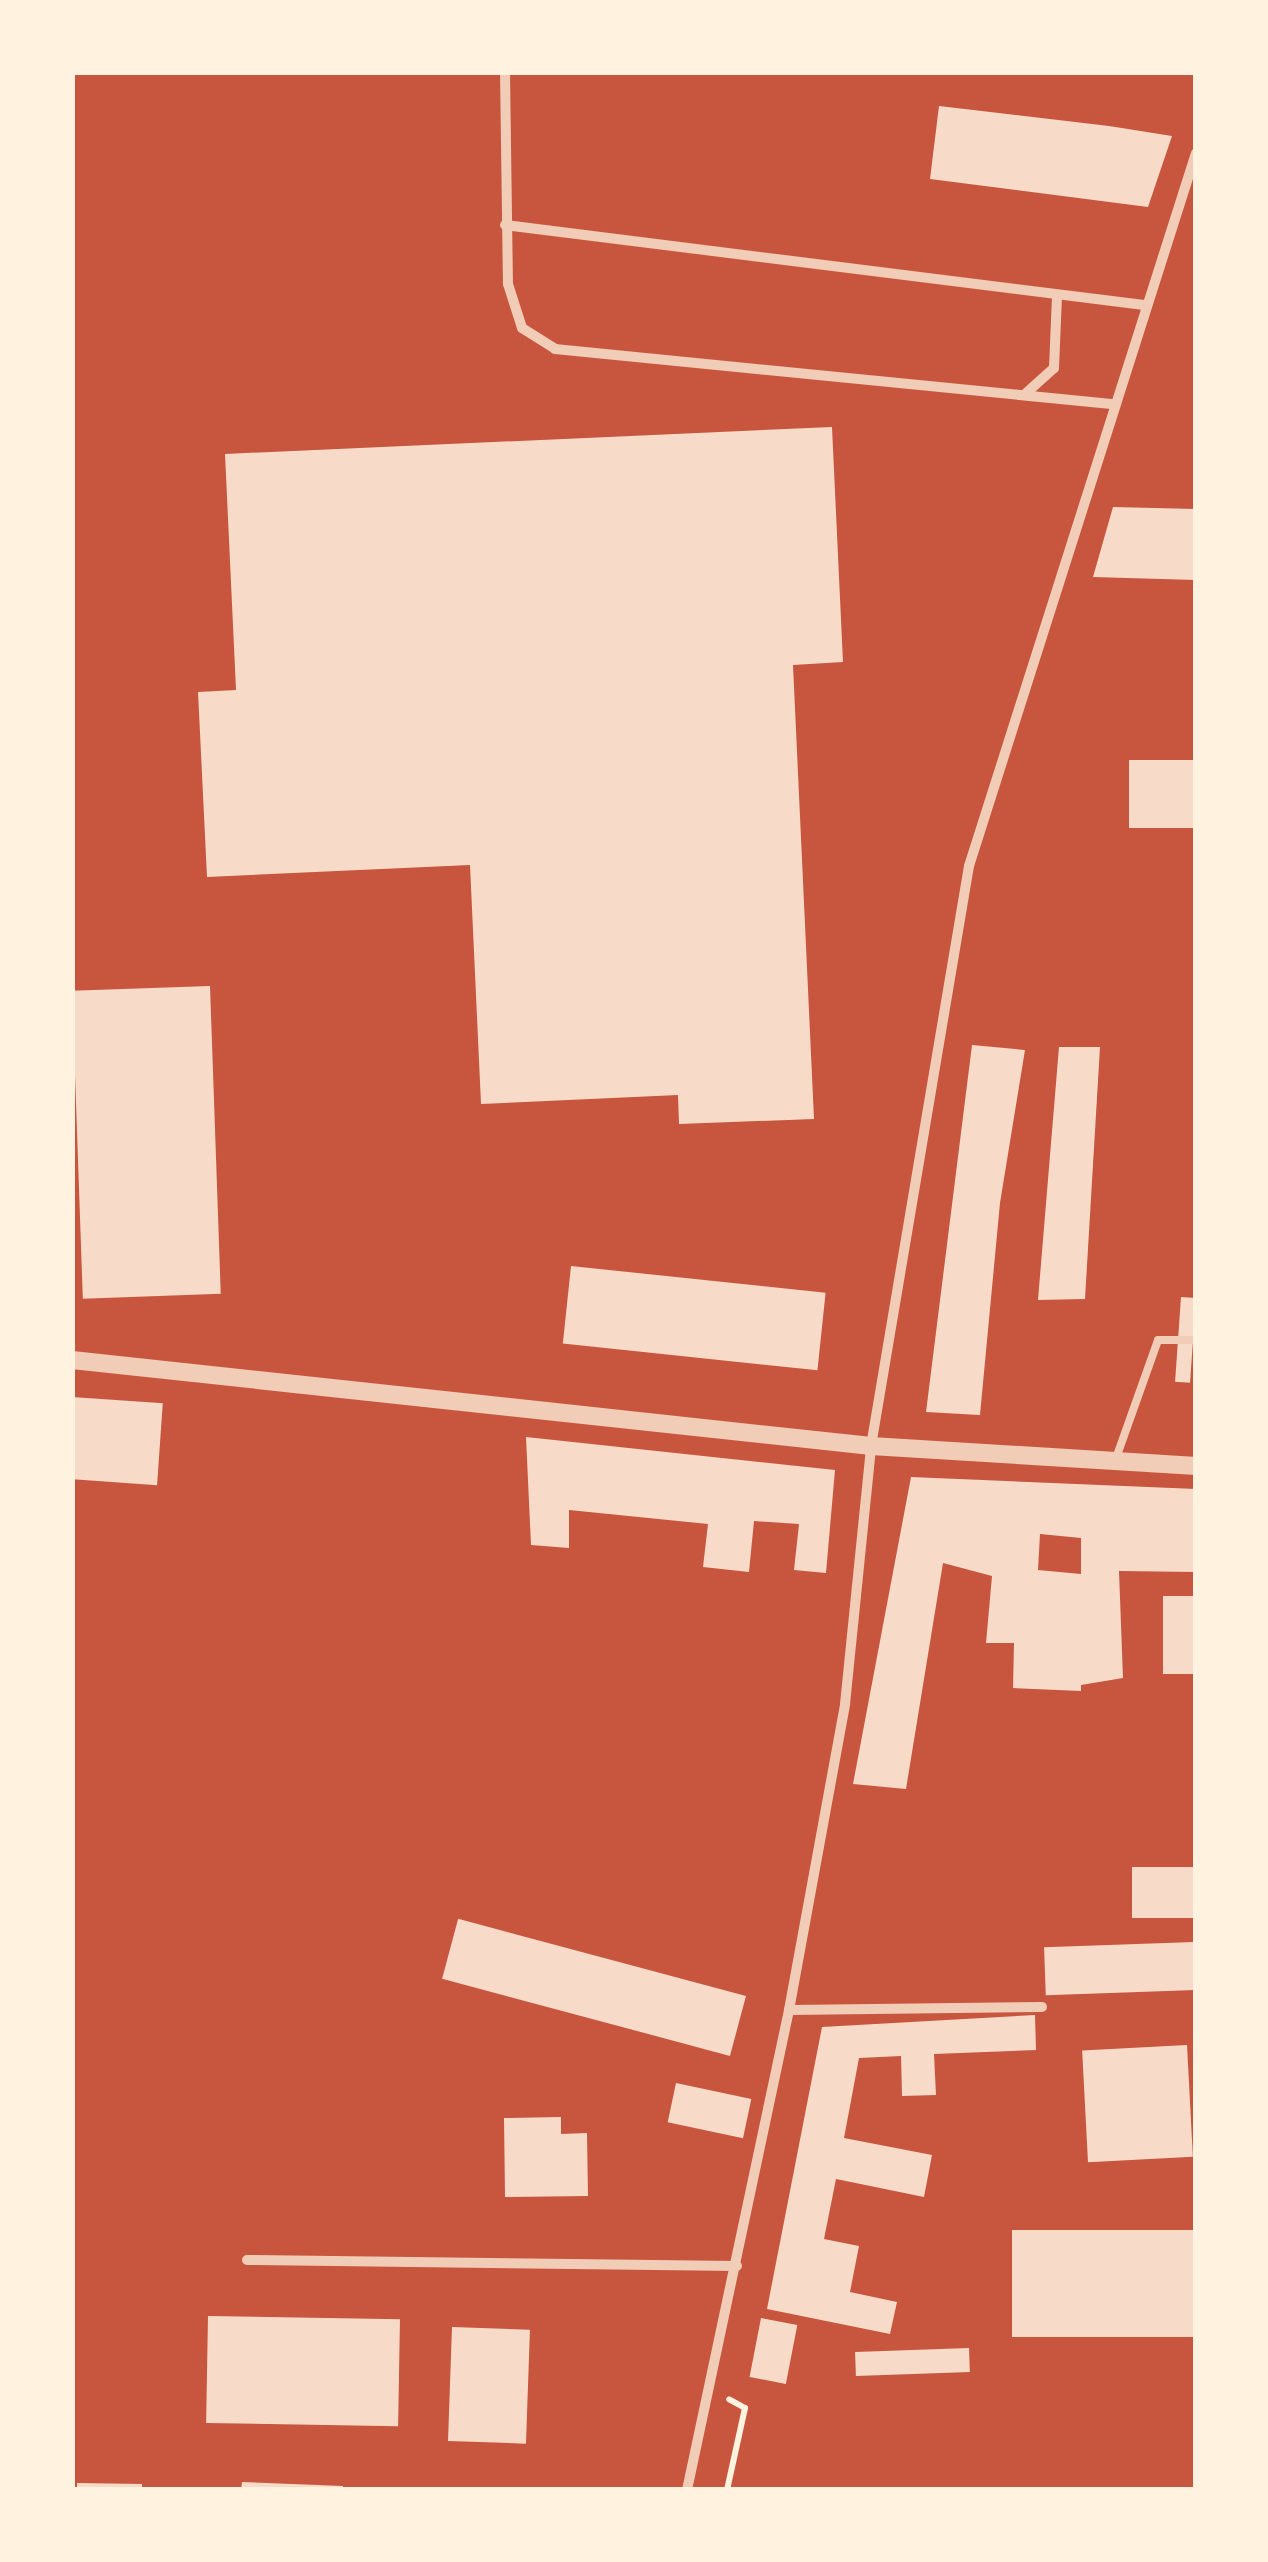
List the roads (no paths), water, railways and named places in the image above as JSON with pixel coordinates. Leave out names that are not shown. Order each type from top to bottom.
[{"type":"street","points":[[505,72],[508,284],[522,328],[555,349],[1111,404]]},
{"type":"street","points":[[687,2490],[789,2010],[845,1704],[871,1446],[969,866],[1111,404],[1196,153]]},
{"type":"street","points":[[505,225],[1144,305]]},
{"type":"street","points":[[1024,394],[1054,368],[1058,295]]},
{"type":"street","points":[[72,1360],[871,1446],[1114,1464],[1196,1466]]},
{"type":"street","points":[[789,2010],[1042,2008]]},
{"type":"street","points":[[247,2260],[737,2266]]},
{"type":"lane","points":[[1114,1464],[1158,1340],[1196,1340]]}]
